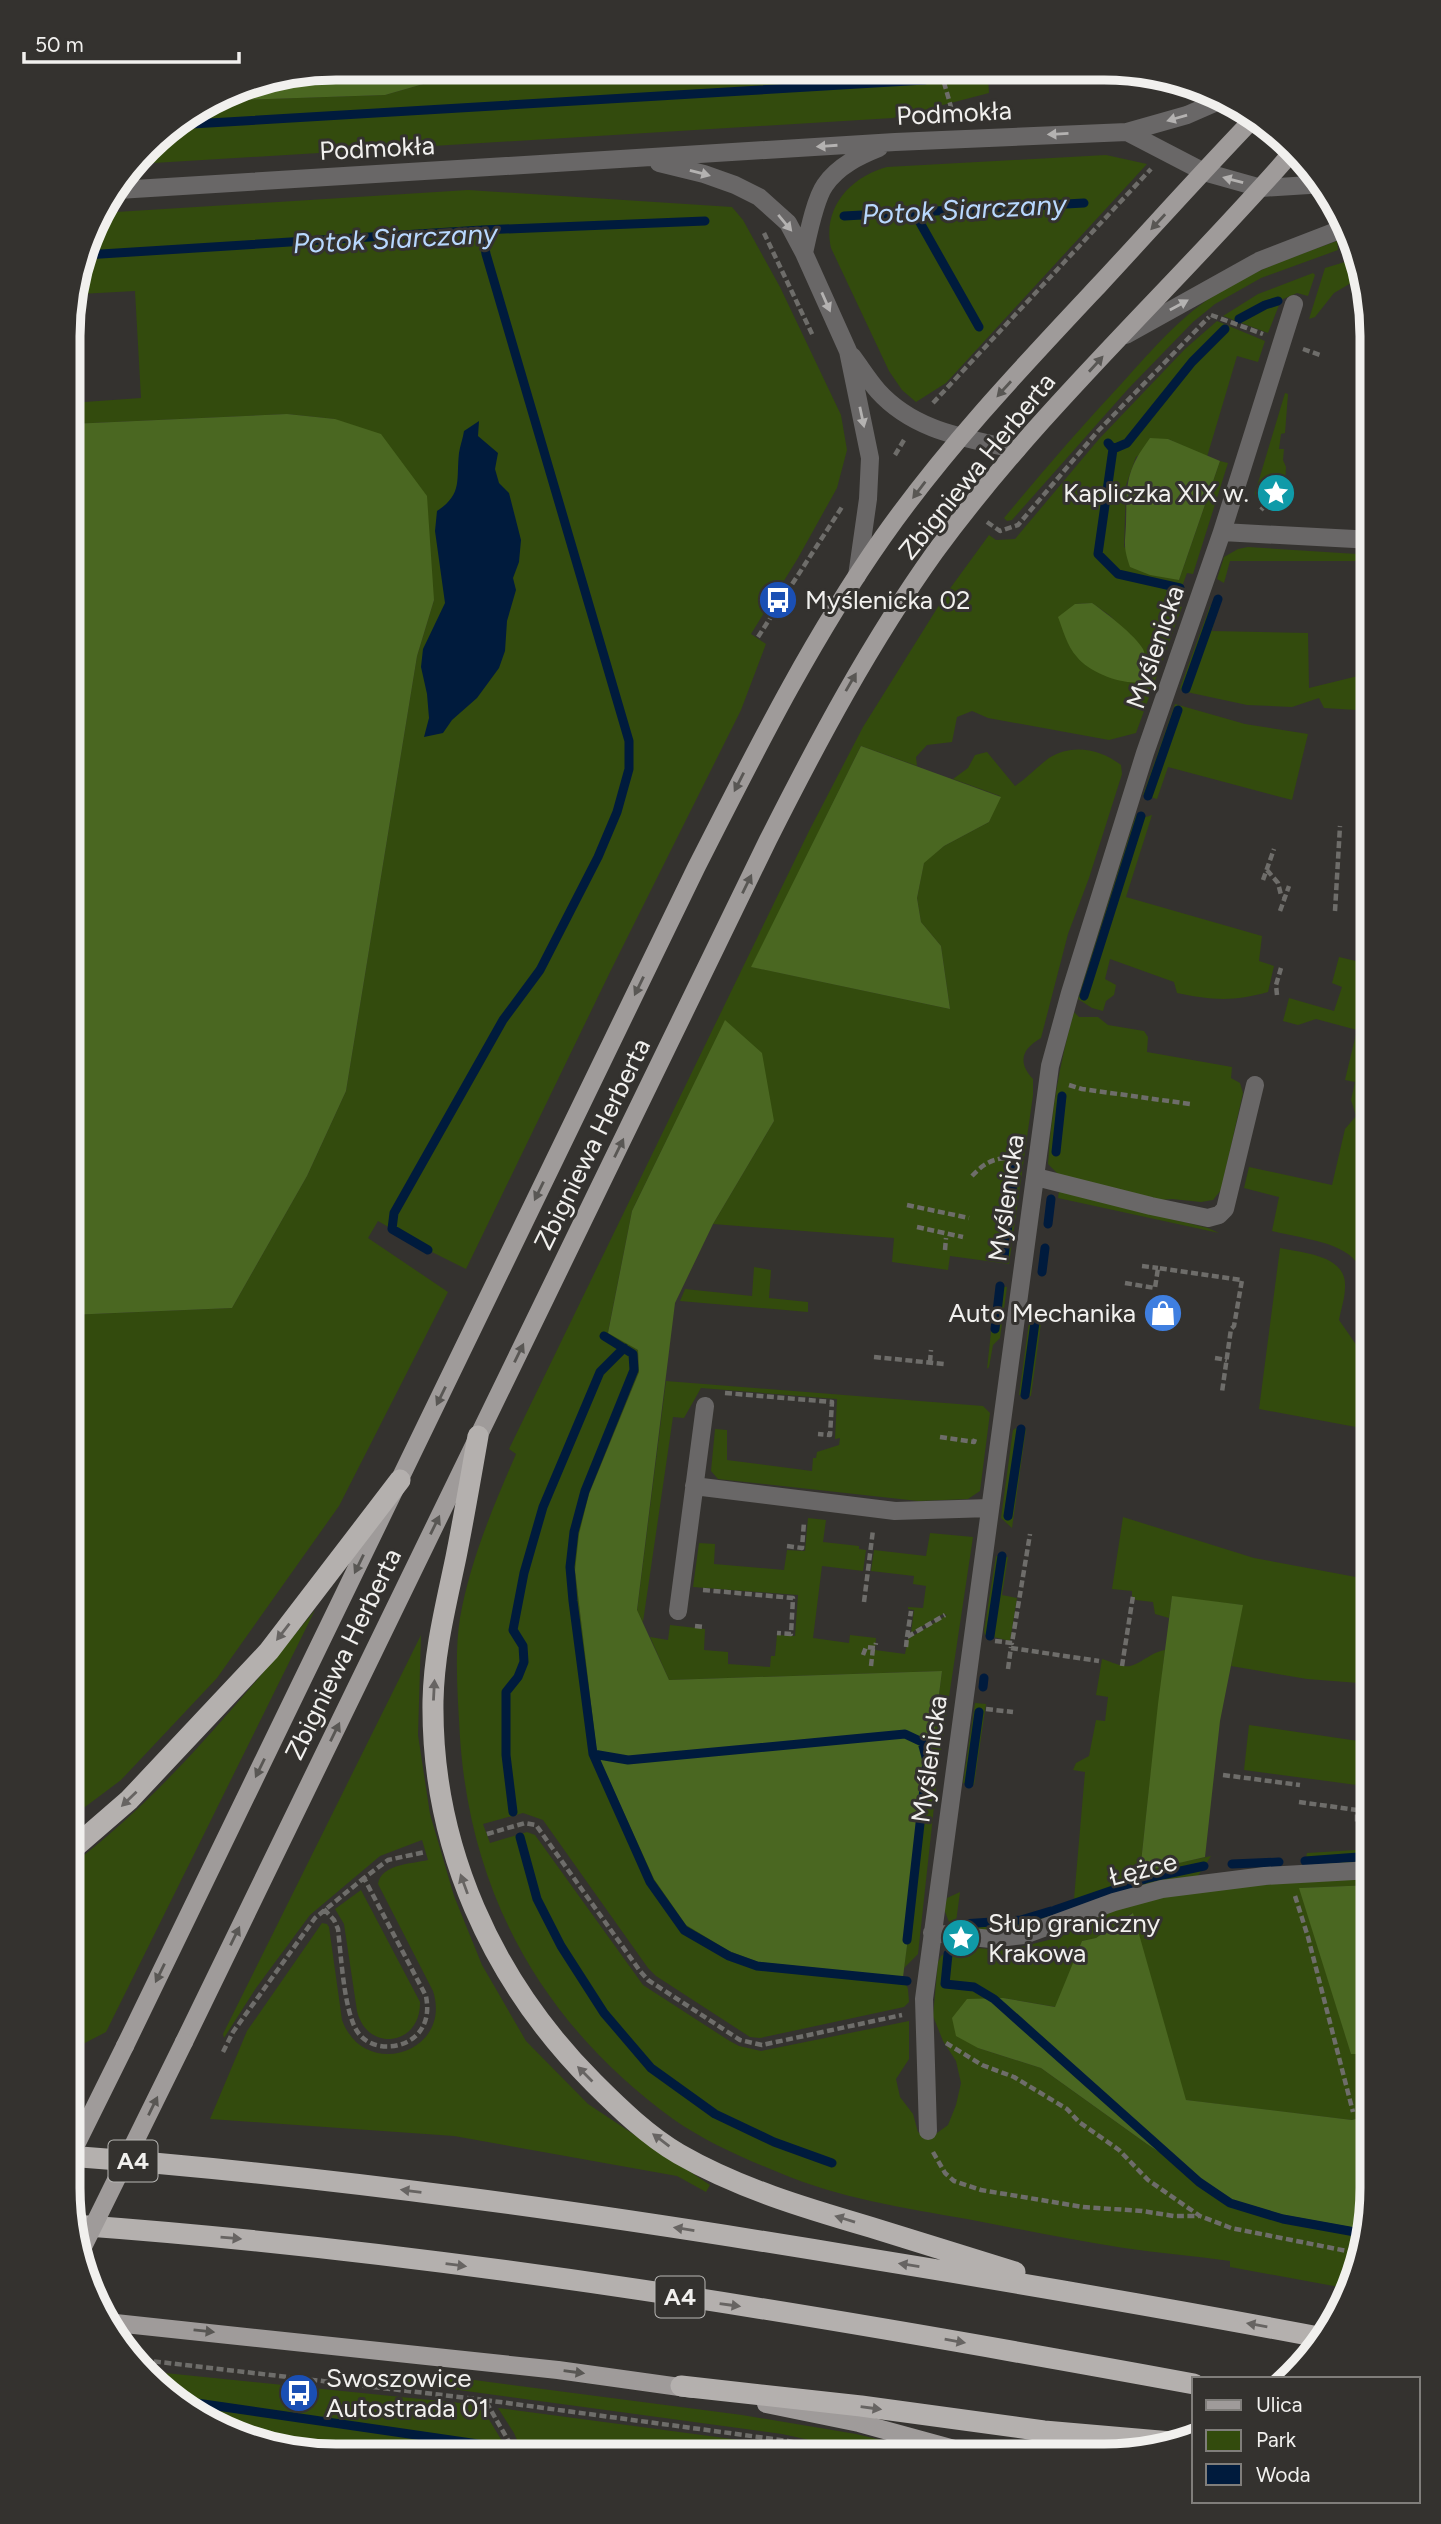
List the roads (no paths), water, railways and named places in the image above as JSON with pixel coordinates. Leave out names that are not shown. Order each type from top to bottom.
[{"type":"highway","points":[[478,1436],[438,1640],[433,1700],[436,1758],[444,1812],[462,1879],[491,1945],[520,1996],[576,2066],[609,2098],[677,2153],[731,2180],[822,2213],[1097,2298]]},
{"type":"highway","points":[[80,1842],[129,1800],[268,1651],[400,1480]]},
{"type":"highway","name":"A4","points":[[80,2160],[197,2166],[412,2191],[645,2223],[1313,2336]]},
{"type":"highway","name":"A4","points":[[84,2226],[249,2239],[499,2270],[821,2318],[1192,2385]]},
{"type":"highway","points":[[681,2386],[860,2406],[1044,2431],[1147,2440]]},
{"type":"main road","name":"Zbigniewa Herberta","points":[[80,2135],[792,680],[857,576],[928,477],[1055,332],[1248,125]]},
{"type":"main road","name":"Zbigniewa Herberta","points":[[86,2241],[817,743],[863,662],[953,530],[1017,450],[1288,157]]},
{"type":"main road","points":[[120,2323],[519,2365],[681,2386],[859,2423],[936,2444]]},
{"type":"street","points":[[1127,132],[1187,115],[1212,104]]},
{"type":"street","name":"Podmokła","points":[[127,189],[895,142],[1127,132],[1204,172],[1261,188],[1311,185]]},
{"type":"street","points":[[804,253],[811,223],[825,185],[854,158],[895,142]]},
{"type":"street","name":"Podmokła","points":[[639,159],[704,174],[759,197],[788,223],[804,253],[848,351],[870,458],[868,499],[857,576]]},
{"type":"street","points":[[1120,338],[1259,261],[1337,231]]},
{"type":"street","name":"Myślenicka","points":[[928,2131],[923,2018],[932,1933],[1050,1066],[1145,753],[1222,532],[1294,304]]},
{"type":"street","points":[[848,351],[878,391],[895,407],[935,431],[1017,450]]},
{"type":"street","points":[[1222,532],[1360,539]]},
{"type":"street","points":[[1037,1169],[1150,1206],[1208,1218],[1219,1215],[1225,1209],[1255,1085]]},
{"type":"street","points":[[678,1611],[705,1406]]},
{"type":"street","points":[[694,1486],[895,1511],[990,1508]]},
{"type":"street","name":"Łężce","points":[[932,1933],[991,1939],[1024,1935],[1114,1902],[1162,1889],[1212,1881],[1360,1871]]},
{"type":"water","points":[[479,421],[478,436],[498,453],[495,469],[499,483],[509,493],[521,540],[519,562],[513,578],[516,590],[507,621],[505,651],[499,668],[477,698],[452,720],[443,733],[424,737],[429,718],[421,667],[423,649],[445,603],[435,531],[437,511],[455,492],[464,431]]},
{"type":"waterway","points":[[194,124],[925,80]]},
{"type":"waterway","name":"Potok Siarczany","points":[[844,216],[1084,203]]},
{"type":"waterway","points":[[914,212],[979,327]]},
{"type":"waterway","name":"Potok Siarczany","points":[[94,254],[482,230],[705,221]]},
{"type":"waterway","points":[[428,1250],[392,1229],[394,1213],[503,1020],[540,970],[598,857],[617,812],[629,769],[629,741],[486,254],[482,230]]},
{"type":"waterway","points":[[1239,319],[1278,301]]},
{"type":"waterway","points":[[1113,449],[1127,443],[1192,362],[1225,329]]},
{"type":"waterway","points":[[1108,443],[1113,449],[1098,554],[1118,574],[1180,588]]},
{"type":"waterway","points":[[1186,689],[1218,599]]},
{"type":"waterway","points":[[1148,796],[1178,710]]},
{"type":"waterway","points":[[1084,996],[1141,816]]},
{"type":"waterway","points":[[1056,1152],[1062,1096]]},
{"type":"waterway","points":[[1004,1257],[1015,1166]]},
{"type":"waterway","points":[[1048,1224],[1051,1199]]},
{"type":"waterway","points":[[1042,1272],[1045,1248]]},
{"type":"waterway","points":[[995,1329],[1000,1286]]},
{"type":"waterway","points":[[1025,1395],[1036,1315]]},
{"type":"waterway","points":[[604,1336],[633,1354],[634,1370],[585,1491],[574,1532],[570,1567],[593,1754],[650,1882],[684,1930],[729,1956],[757,1966],[907,1981]]},
{"type":"waterway","points":[[513,1812],[506,1755],[506,1692],[518,1677],[524,1662],[523,1646],[513,1630],[524,1573],[543,1507],[600,1372],[624,1348]]},
{"type":"waterway","points":[[1008,1516],[1021,1429]]},
{"type":"waterway","points":[[990,1636],[1002,1556]]},
{"type":"waterway","points":[[983,1687],[984,1678]]},
{"type":"waterway","points":[[969,1784],[979,1712]]},
{"type":"waterway","points":[[593,1754],[628,1760],[905,1734],[922,1742],[927,1761],[907,1940]]},
{"type":"waterway","points":[[520,1837],[537,1899],[561,1946],[604,2013],[651,2068],[715,2114],[774,2142],[832,2163]]},
{"type":"waterway","points":[[1305,1861],[1360,1857]]},
{"type":"waterway","points":[[1232,1864],[1279,1862]]},
{"type":"waterway","points":[[1055,1910],[1148,1878],[1204,1866]]},
{"type":"waterway","points":[[962,1924],[1021,1920],[1051,1911]]},
{"type":"waterway","points":[[948,1954],[945,1984],[974,1987],[994,1999],[1199,2182],[1230,2203],[1283,2219],[1357,2232]]},
{"type":"waterway","points":[[199,2403],[478,2444]]},
{"type":"place","name":"Kapliczka XIX w.","points":[[1276,493]]},
{"type":"place","name":"Myślenicka 02","points":[[778,600]]},
{"type":"place","name":"Auto Mechanika","points":[[1163,1313]]},
{"type":"place","name":"Słup graniczny Krakowa","points":[[961,1938]]},
{"type":"place","name":"Swoszowice Autostrada 01","points":[[299,2393]]}]
